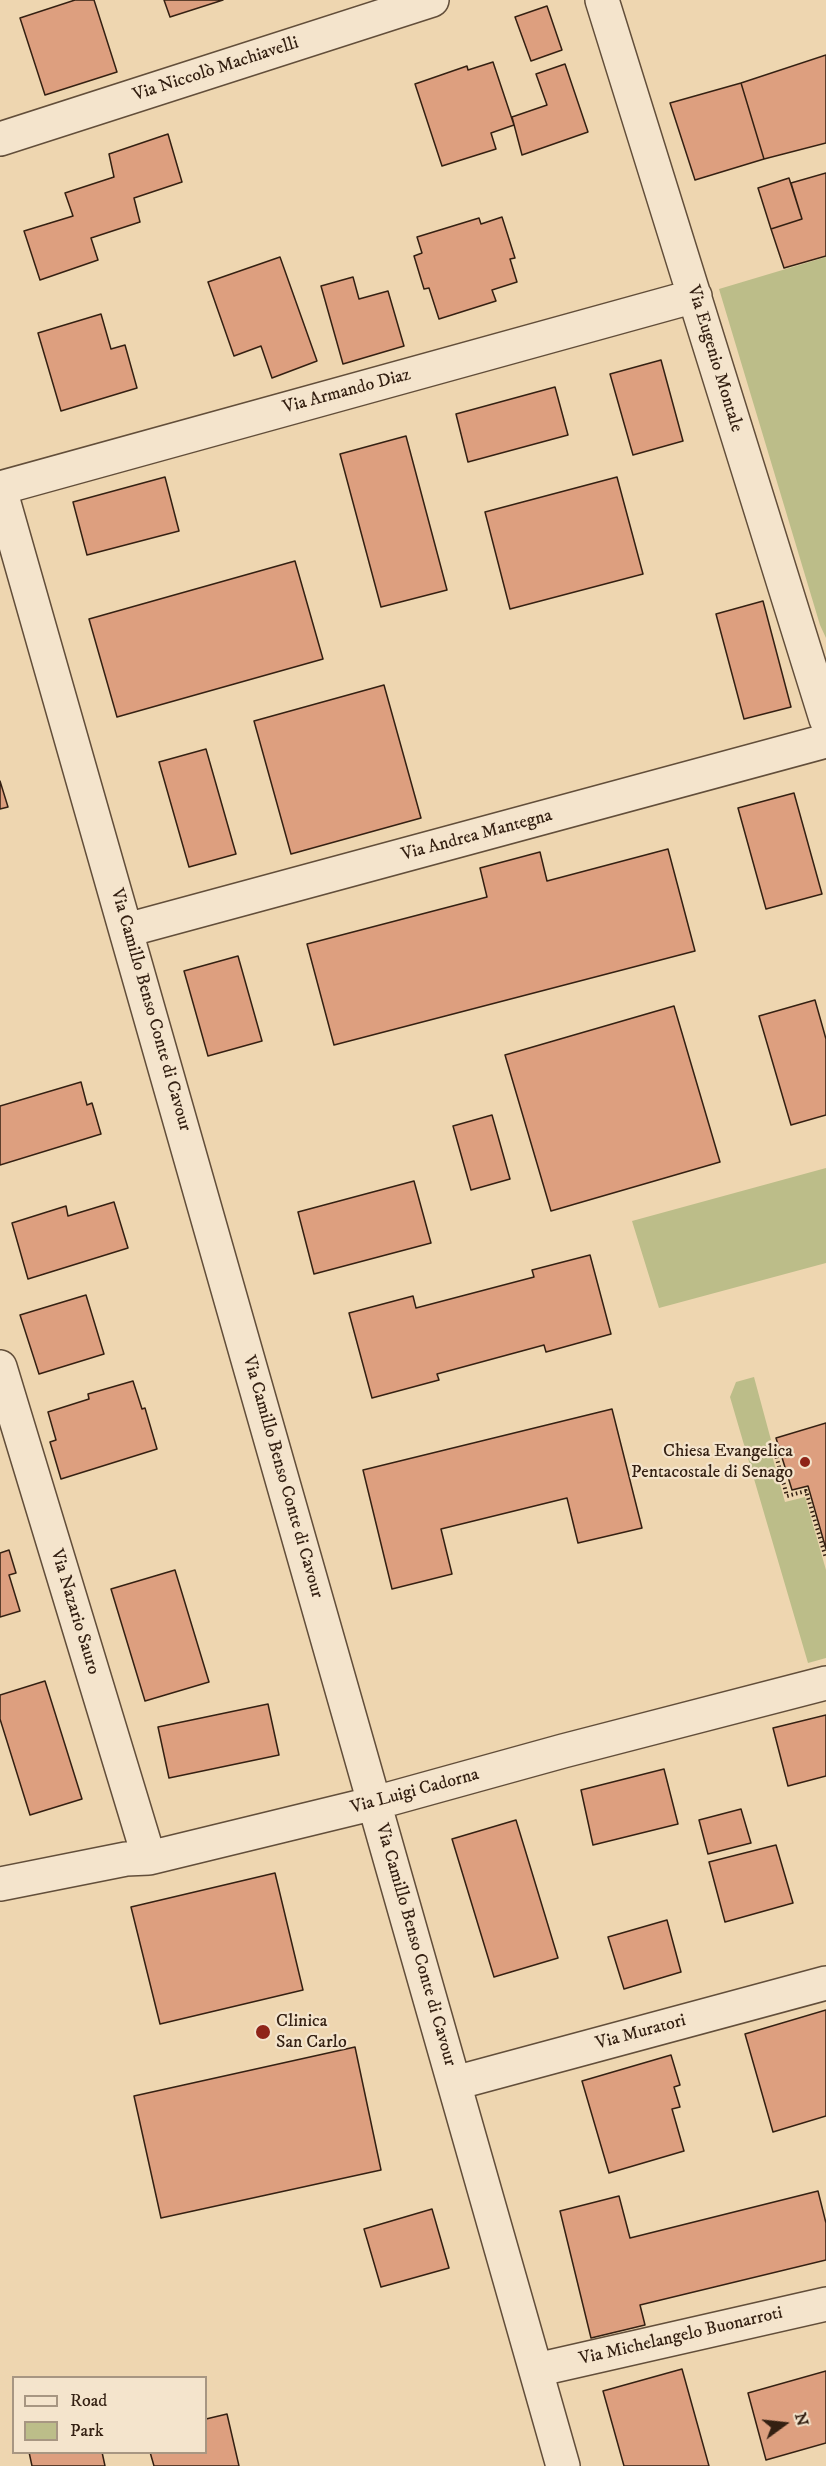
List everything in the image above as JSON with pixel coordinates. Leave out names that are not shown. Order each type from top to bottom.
[{"type":"street","name":"Via Niccolò Machiavelli","points":[[0,140],[432,0]]},
{"type":"street","name":"Via Eugenio Montale","points":[[602,0],[826,719]]},
{"type":"street","name":"Via Armando Diaz","points":[[2,504],[695,296]]},
{"type":"street","name":"Via Camillo Benso Conte di Cavour","points":[[2,504],[128,930],[563,2466]]},
{"type":"street","name":"Via Andrea Mantegna","points":[[128,930],[826,741]]},
{"type":"street","name":"Via Nazario Sauro","points":[[0,1367],[149,1858]]},
{"type":"street","name":"Via Luigi Cadorna","points":[[0,1884],[126,1859],[149,1858],[375,1803],[563,1751],[826,1683]]},
{"type":"street","name":"Via Muratori","points":[[455,2083],[826,1983]]},
{"type":"street","name":"Via Michelangelo Buonarroti","points":[[536,2370],[826,2304]]},
{"type":"path","points":[[773,1444],[787,1496],[806,1491],[826,1558]]},
{"type":"green space","points":[[826,257],[826,638],[820,625],[719,289]]},
{"type":"green space","points":[[826,1168],[826,1263],[659,1308],[632,1221]]},
{"type":"green space","points":[[754,1377],[771,1440],[768,1441],[785,1502],[805,1497],[826,1570],[826,1658],[808,1663],[730,1397],[736,1382]]},
{"type":"building","points":[[75,0],[94,0],[117,72],[45,95],[20,18]]},
{"type":"building","points":[[164,0],[223,0],[170,17]]},
{"type":"building","points":[[547,6],[562,50],[531,61],[515,17]]},
{"type":"building","points":[[826,55],[826,143],[764,159],[741,83]]},
{"type":"building","points":[[493,62],[514,125],[491,133],[496,149],[442,166],[415,84],[467,66],[468,70]]},
{"type":"building","points":[[565,64],[588,132],[522,155],[512,117],[547,105],[536,74]]},
{"type":"building","points":[[741,83],[764,159],[695,180],[670,103]]},
{"type":"building","points":[[168,134],[182,182],[134,198],[140,222],[91,238],[98,260],[40,280],[24,231],[73,216],[65,193],[114,177],[109,154]]},
{"type":"building","points":[[826,173],[826,256],[784,268],[771,229],[802,219],[791,183]]},
{"type":"building","points":[[789,178],[802,219],[771,229],[758,188]]},
{"type":"building","points":[[502,217],[515,258],[510,259],[517,282],[492,290],[496,301],[439,319],[429,288],[424,289],[414,256],[422,253],[417,237],[479,218],[481,224]]},
{"type":"building","points":[[280,257],[317,361],[272,378],[261,346],[234,356],[208,282]]},
{"type":"building","points":[[353,277],[359,299],[388,291],[404,346],[343,364],[321,286]]},
{"type":"building","points":[[101,314],[111,349],[125,345],[137,388],[61,411],[38,333]]},
{"type":"building","points":[[661,360],[683,441],[633,455],[610,374]]},
{"type":"building","points":[[555,387],[568,435],[468,462],[456,414]]},
{"type":"building","points":[[406,436],[447,590],[381,607],[340,454]]},
{"type":"building","points":[[165,477],[179,531],[87,555],[73,502]]},
{"type":"building","points":[[617,477],[643,574],[510,609],[485,512]]},
{"type":"building","points":[[295,561],[323,659],[117,717],[89,619]]},
{"type":"building","points":[[763,601],[791,707],[744,719],[716,614]]},
{"type":"building","points":[[384,685],[421,818],[291,854],[254,721]]},
{"type":"building","points":[[206,749],[236,854],[189,867],[159,762]]},
{"type":"building","points":[[0,781],[8,807],[0,809]]},
{"type":"building","points":[[794,793],[822,894],[766,909],[738,808]]},
{"type":"building","points":[[668,849],[695,951],[334,1045],[307,944],[487,897],[480,868],[540,852],[547,881]]},
{"type":"building","points":[[238,956],[262,1041],[208,1056],[184,971]]},
{"type":"building","points":[[815,1000],[826,1039],[826,1115],[791,1125],[759,1016]]},
{"type":"building","points":[[674,1006],[720,1162],[551,1211],[505,1055]]},
{"type":"building","points":[[81,1082],[87,1105],[92,1103],[101,1134],[0,1165],[0,1106]]},
{"type":"building","points":[[492,1115],[510,1179],[471,1190],[453,1126]]},
{"type":"building","points":[[414,1181],[431,1243],[314,1274],[298,1212]]},
{"type":"building","points":[[114,1202],[128,1248],[28,1279],[12,1223],[66,1206],[68,1216]]},
{"type":"building","points":[[590,1255],[611,1334],[546,1352],[544,1345],[437,1374],[439,1380],[372,1398],[349,1313],[413,1296],[416,1308],[534,1277],[532,1270]]},
{"type":"building","points":[[86,1295],[104,1354],[39,1374],[20,1315]]},
{"type":"building","points":[[133,1381],[142,1409],[145,1408],[157,1449],[61,1479],[50,1442],[56,1440],[48,1412],[89,1399],[88,1394]]},
{"type":"building","points":[[612,1409],[642,1528],[578,1543],[567,1498],[441,1529],[452,1574],[392,1589],[363,1470]]},
{"type":"building","name":"Chiesa Evangelica Pentacostale di Senago","points":[[826,1423],[826,1549],[808,1486],[792,1490],[776,1438]]},
{"type":"building","points":[[9,1550],[16,1573],[9,1575],[20,1611],[0,1617],[0,1553]]},
{"type":"building","points":[[175,1570],[209,1682],[145,1701],[111,1589]]},
{"type":"building","points":[[45,1681],[82,1799],[30,1815],[0,1719],[0,1695]]},
{"type":"building","points":[[268,1704],[279,1755],[169,1778],[158,1727]]},
{"type":"building","points":[[826,1715],[826,1776],[788,1786],[773,1728]]},
{"type":"building","points":[[664,1769],[678,1824],[593,1845],[581,1790]]},
{"type":"building","points":[[741,1809],[751,1843],[708,1854],[699,1820]]},
{"type":"building","points":[[516,1820],[558,1958],[494,1977],[452,1839]]},
{"type":"building","points":[[776,1845],[793,1903],[725,1922],[709,1862]]},
{"type":"building","points":[[275,1873],[303,1990],[160,2024],[131,1907]]},
{"type":"building","points":[[667,1920],[681,1972],[624,1989],[608,1937]]},
{"type":"building","points":[[826,2010],[826,2116],[773,2132],[745,2034]]},
{"type":"building","points":[[355,2047],[381,2170],[161,2218],[134,2096]]},
{"type":"building","points":[[671,2055],[680,2085],[674,2087],[680,2107],[672,2109],[684,2151],[609,2173],[582,2081]]},
{"type":"building","points":[[818,2191],[826,2223],[826,2260],[640,2305],[645,2325],[591,2338],[560,2211],[619,2196],[630,2238]]},
{"type":"building","points":[[432,2209],[449,2268],[381,2287],[364,2229]]},
{"type":"building","points":[[682,2369],[709,2466],[624,2466],[603,2391]]},
{"type":"building","points":[[826,2371],[826,2443],[766,2460],[748,2393]]},
{"type":"building","points":[[227,2414],[239,2466],[154,2466],[151,2454],[207,2454],[207,2419]]},
{"type":"building","points":[[29,2454],[102,2454],[105,2466],[32,2466]]},
{"type":"place","name":"Chiesa Evangelica Pentacostale di Senago","points":[[805,1462]]},
{"type":"place","name":"Clinica San Carlo","points":[[263,2032]]}]
